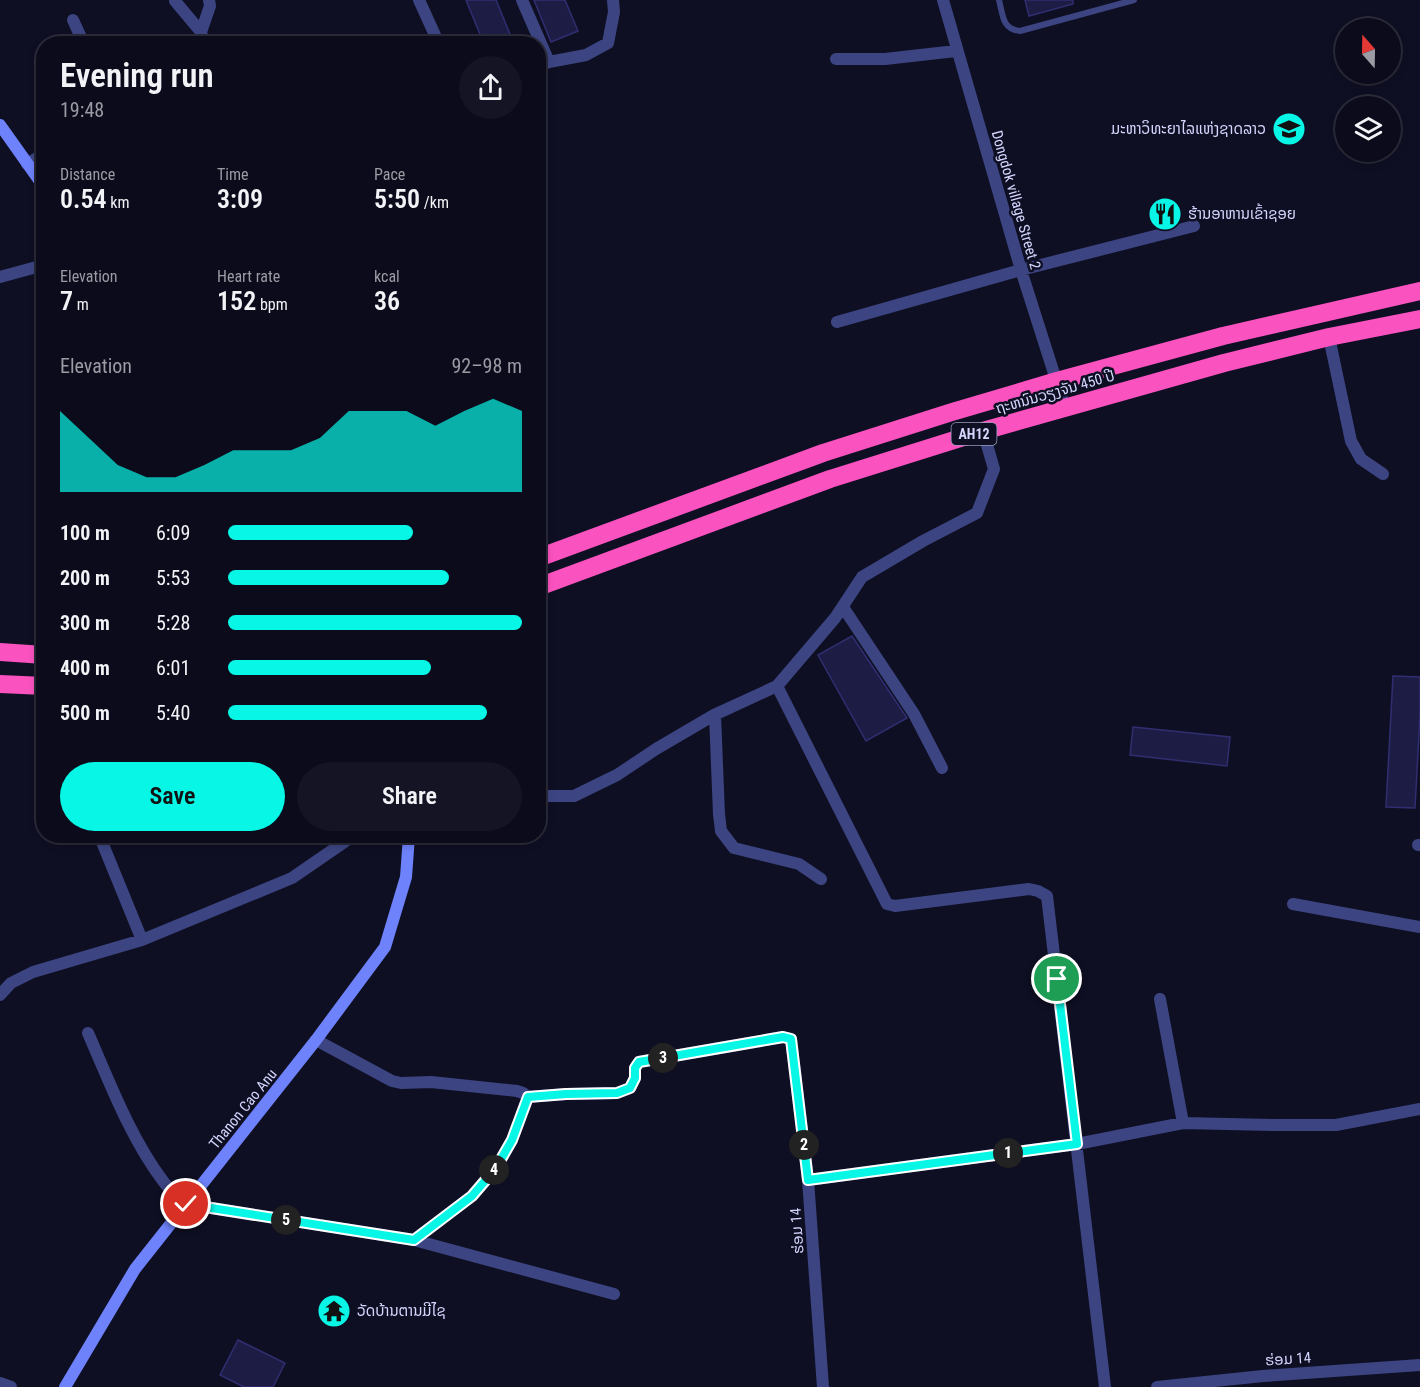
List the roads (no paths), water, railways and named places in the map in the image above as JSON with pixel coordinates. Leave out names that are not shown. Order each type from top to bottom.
[{"type":"highway","name":"ຖະຫນົນວຽງຈັນ 450 ປີ","points":[[546,555],[823,453],[941,416],[1057,381],[1223,336],[1420,291]]},
{"type":"highway","name":"ຖະຫນົນວຽງຈັນ 450 ປີ","points":[[546,583],[830,479],[983,431],[1224,363],[1329,337],[1420,319]]},
{"type":"highway","points":[[0,652],[36,654]]},
{"type":"highway","points":[[0,684],[36,686]]},
{"type":"street","points":[[203,36],[210,6],[209,0]]},
{"type":"street","points":[[419,0],[436,36]]},
{"type":"street","points":[[522,0],[534,36]]},
{"type":"street","points":[[546,64],[586,55],[608,43],[614,12],[613,0]]},
{"type":"street","name":"Dongdok village Street 2","points":[[943,0],[1021,270],[1065,408]]},
{"type":"street","points":[[175,1],[201,36]]},
{"type":"street","points":[[74,20],[81,36]]},
{"type":"street","points":[[836,59],[885,59],[956,51]]},
{"type":"street","points":[[0,124],[5,140],[36,176]]},
{"type":"street","points":[[27,164],[36,159]]},
{"type":"street","points":[[837,322],[1021,270],[1194,226]]},
{"type":"street","points":[[0,277],[36,267]]},
{"type":"street","points":[[1329,337],[1351,441],[1361,459],[1383,474]]},
{"type":"street","points":[[546,796],[574,796],[617,775],[656,749],[715,715],[777,686],[835,618],[862,577],[976,513],[994,469],[983,431]]},
{"type":"street","points":[[843,607],[914,714],[942,768]]},
{"type":"street","points":[[777,686],[887,904],[894,906],[1029,889],[1047,896],[1105,1387]]},
{"type":"street","points":[[715,715],[721,831],[734,848],[799,864],[821,879]]},
{"type":"street","points":[[102,843],[142,940]]},
{"type":"street","points":[[0,995],[11,983],[33,972],[142,940],[292,878],[343,843]]},
{"type":"street","name":"Thanon Cao Anu","points":[[65,1387],[135,1269],[316,1040],[385,947],[406,877],[408,843]]},
{"type":"street","points":[[1293,904],[1420,927]]},
{"type":"street","points":[[1160,999],[1183,1123]]},
{"type":"street","points":[[88,1033],[143,1152],[164,1184],[186,1204],[414,1240],[614,1294]]},
{"type":"street","name":"ຮ່ອມ 14","points":[[528,1097],[617,1093],[630,1088],[635,1078],[635,1068],[639,1062],[783,1037],[791,1039],[808,1180],[823,1387]]},
{"type":"street","points":[[316,1040],[392,1081],[431,1082],[517,1091],[528,1097],[512,1140],[496,1168],[472,1196],[414,1240]]},
{"type":"street","points":[[808,1180],[1077,1144],[1183,1123],[1336,1125],[1420,1109]]},
{"type":"street","name":"ຮ່ອມ 14","points":[[1157,1387],[1263,1376],[1420,1365]]},
{"type":"street","points":[[0,1383],[11,1387]]},
{"type":"lane","points":[[999,0],[1006,26],[1011,30],[1020,31],[1134,0]]},
{"type":"place","name":"ມະຫາວິທະຍາໄລແຫ່ງຊາດລາວ","points":[[1289,129]]},
{"type":"place","name":"ຮ້ານອາຫານເຂົ້າຊອຍ","points":[[1165,214]]},
{"type":"place","name":"ວັດບ້ານຕານມີໄຊ","points":[[334,1311]]}]
